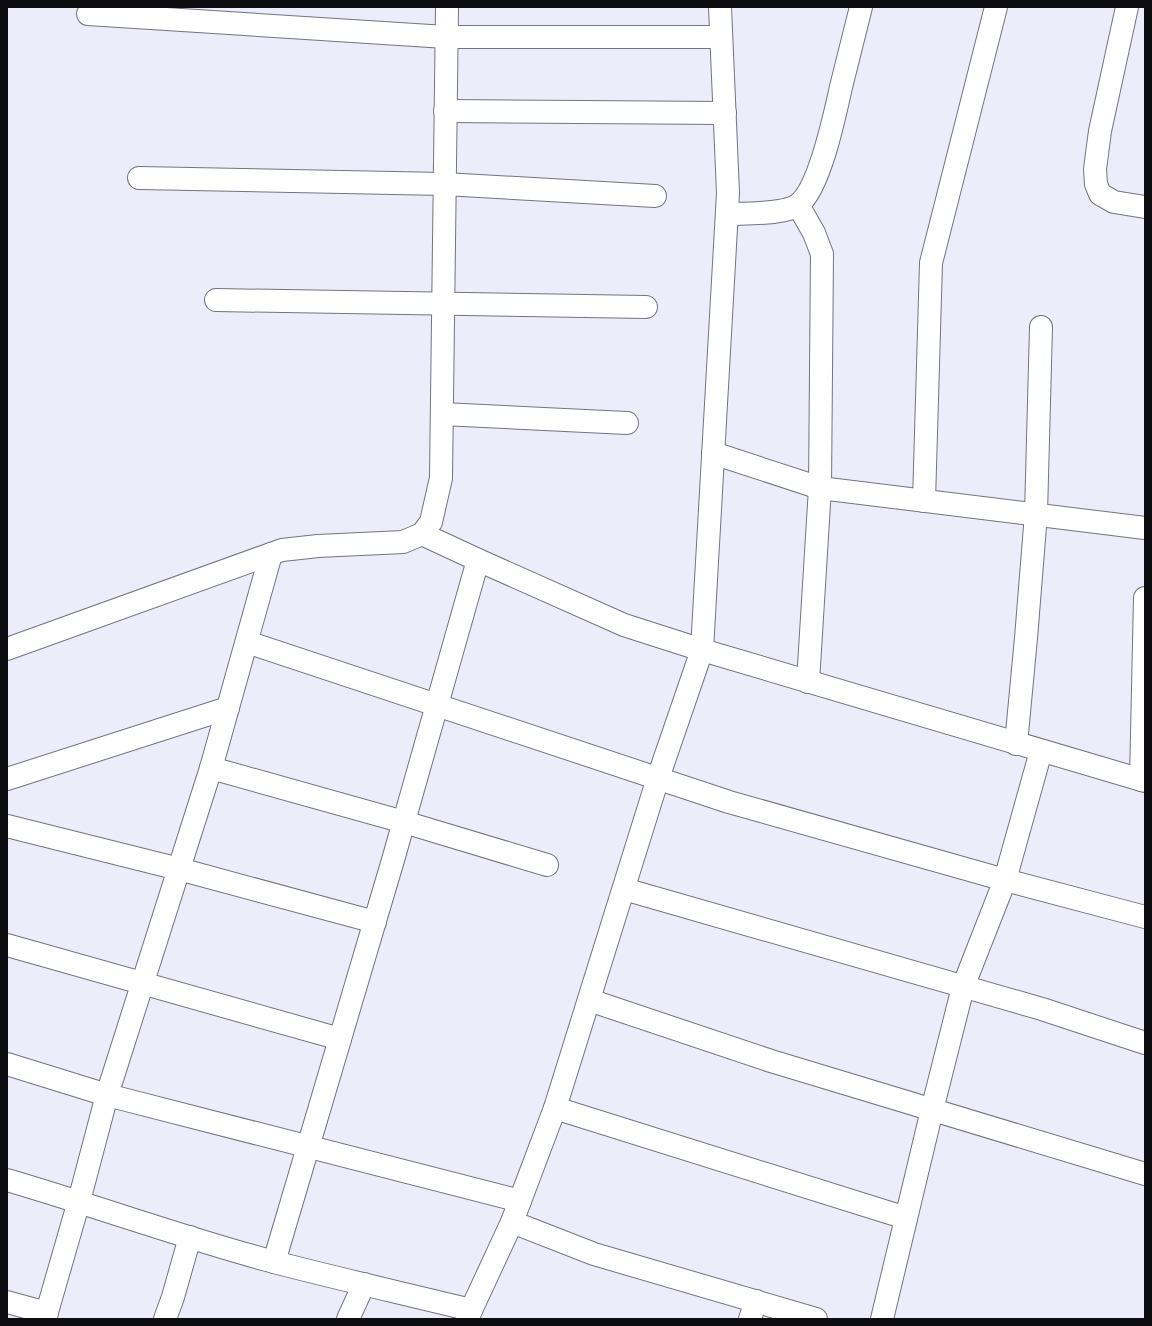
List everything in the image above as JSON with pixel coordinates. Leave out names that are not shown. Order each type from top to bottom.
[{"type":"street","points":[[7,649],[282,550],[318,546],[403,542],[422,534],[431,522],[441,478],[446,7]]},
{"type":"street","points":[[7,1180],[274,1262],[364,1284],[469,1314],[512,1222],[555,1108],[658,778],[702,650],[728,193],[720,7]]},
{"type":"street","points":[[727,214],[776,212],[798,205],[806,196],[817,173],[829,138],[860,7]]},
{"type":"street","points":[[924,501],[932,263],[996,7]]},
{"type":"street","points":[[1127,7],[1100,131],[1095,169],[1096,184],[1100,194],[1114,202],[1145,207]]},
{"type":"street","points":[[88,14],[275,16],[446,37],[721,37]]},
{"type":"street","points":[[445,111],[725,113]]},
{"type":"street","points":[[139,178],[444,184],[655,196]]},
{"type":"street","points":[[798,205],[814,233],[822,254],[820,488],[808,682]]},
{"type":"street","points":[[216,300],[646,307]]},
{"type":"street","points":[[1016,744],[1036,514],[1041,327]]},
{"type":"street","points":[[442,414],[627,423]]},
{"type":"street","points":[[713,453],[820,488],[1145,528]]},
{"type":"street","points":[[422,534],[624,625],[808,682],[1143,781],[1145,598]]},
{"type":"street","points":[[7,1302],[46,1316],[79,1201],[107,1095],[212,768],[271,554]]},
{"type":"street","points":[[274,1262],[375,922],[478,560]]},
{"type":"street","points":[[247,642],[729,802],[1005,880],[1145,917]]},
{"type":"street","points":[[7,779],[228,708]]},
{"type":"street","points":[[882,1319],[963,987],[1005,880],[1041,751]]},
{"type":"street","points":[[212,768],[404,822],[547,865]]},
{"type":"street","points":[[7,826],[179,869],[375,922]]},
{"type":"street","points":[[624,889],[1042,1010],[1145,1043]]},
{"type":"street","points":[[7,945],[340,1038]]},
{"type":"street","points":[[589,1000],[771,1061],[1145,1174]]},
{"type":"street","points":[[7,1064],[107,1095],[520,1201]]},
{"type":"street","points":[[555,1108],[906,1218]]},
{"type":"street","points":[[512,1222],[594,1254],[753,1310],[816,1319]]},
{"type":"street","points":[[165,1319],[173,1297],[190,1237]]},
{"type":"street","points":[[348,1319],[364,1284]]}]
